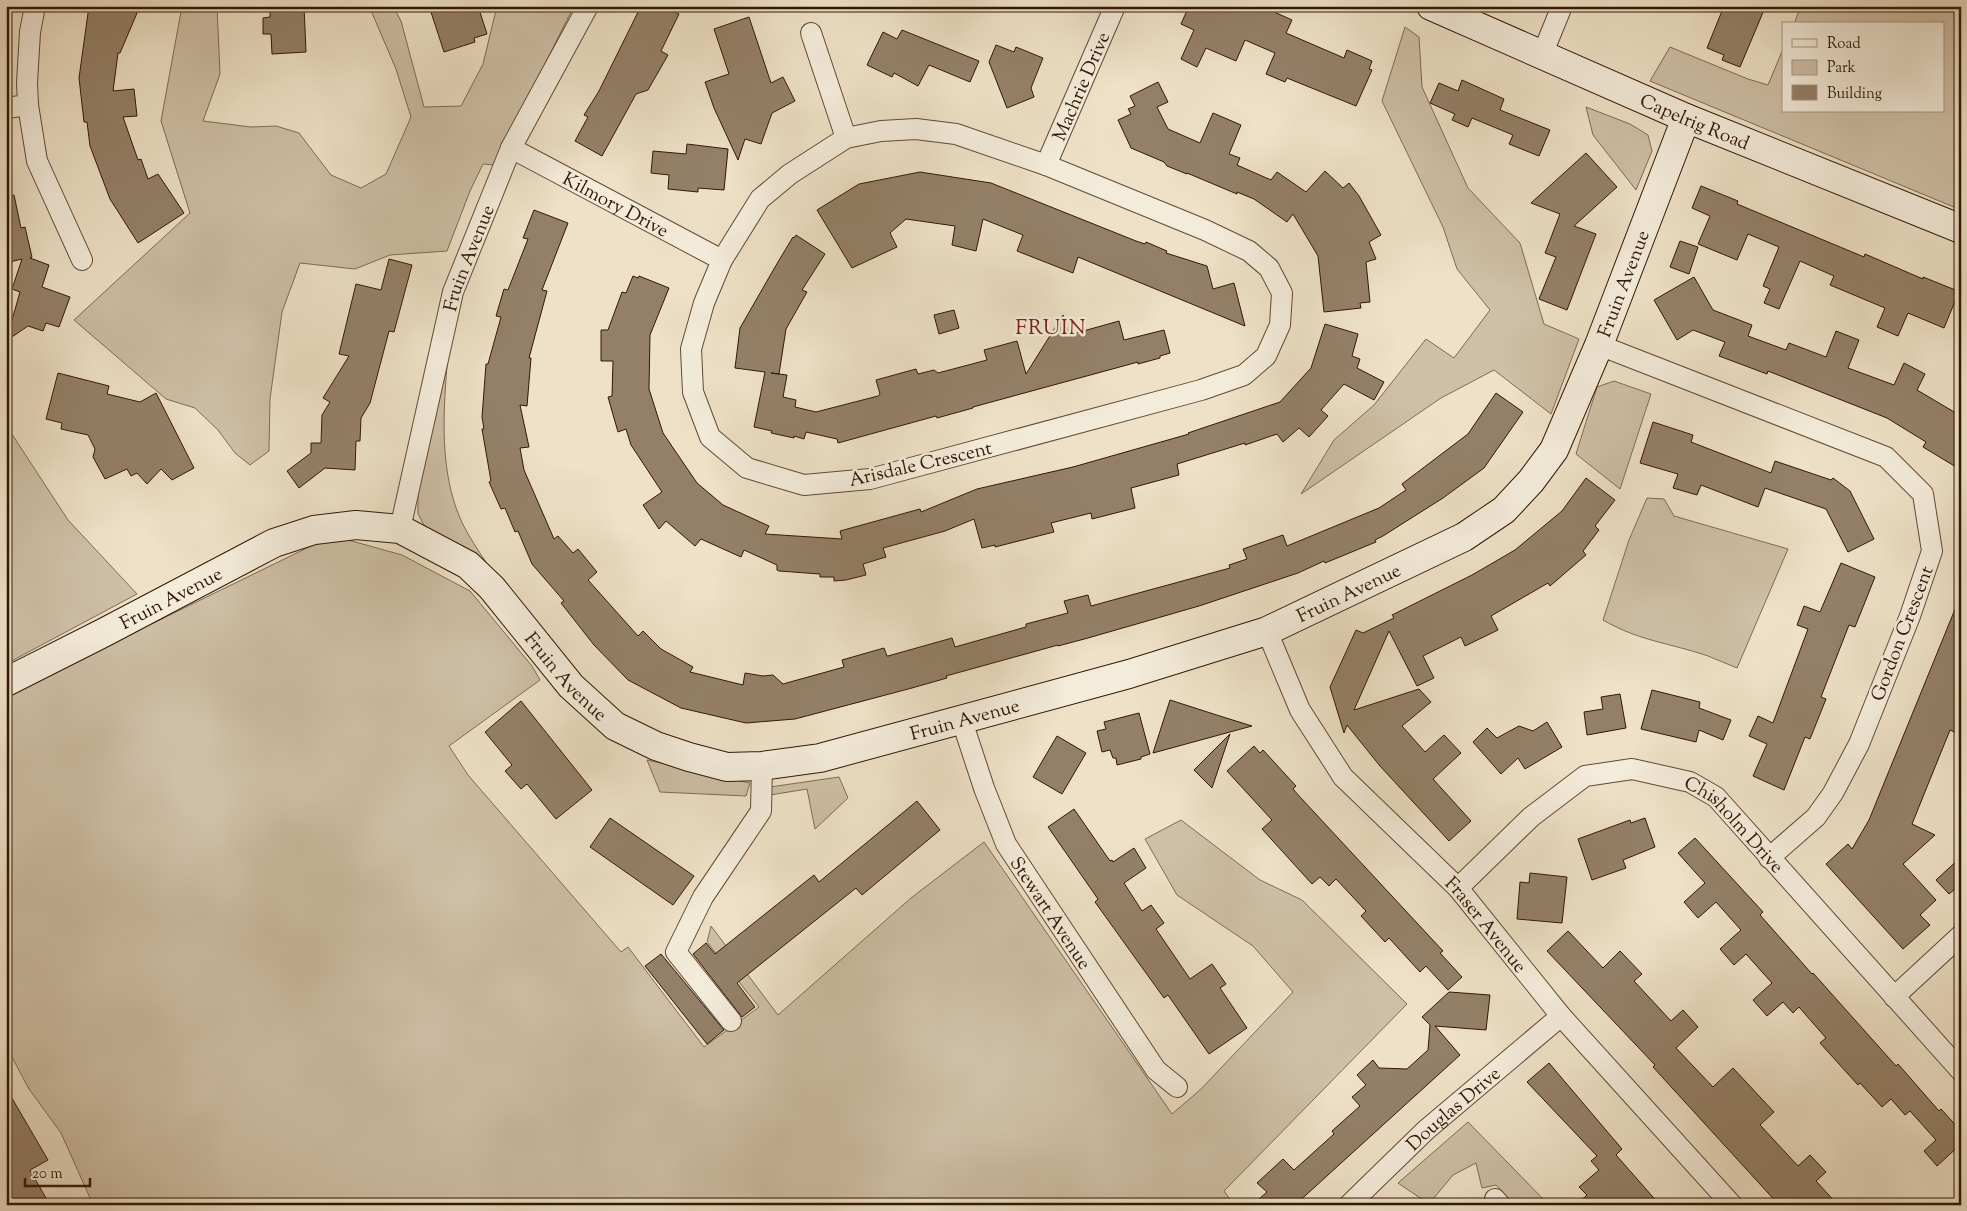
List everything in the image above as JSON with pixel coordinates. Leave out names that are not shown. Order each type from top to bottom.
[{"type":"street","points":[[35,6],[30,32],[27,83],[28,105],[37,161],[82,260]]},
{"type":"street","name":"Fruin Avenue","points":[[400,529],[453,292],[511,148],[588,6]]},
{"type":"street","name":"Machrie Drive","points":[[1046,165],[1115,6]]},
{"type":"street","name":"Capelrig Road","points":[[1430,6],[1686,118],[1961,229]]},
{"type":"street","points":[[1542,55],[1562,6]]},
{"type":"street","points":[[811,33],[846,138]]},
{"type":"street","points":[[6,108],[28,105]]},
{"type":"street","name":"Fruin Avenue","points":[[6,682],[104,633],[274,543],[314,530],[356,525],[400,529],[468,565],[492,588],[571,686],[615,726],[656,746],[689,758],[727,766],[762,766],[820,758],[961,718],[1129,674],[1267,631],[1464,537],[1504,510],[1531,481],[1554,450],[1599,345],[1686,118]]},
{"type":"street","name":"Arisdale Crescent","points":[[916,129],[956,134],[1046,165],[1205,230],[1249,251],[1269,268],[1282,294],[1280,325],[1266,356],[1244,375],[1201,390],[870,479],[804,485],[747,468],[710,438],[693,392],[691,349],[704,302],[722,260],[760,199],[790,174],[846,138],[881,131],[916,129]]},
{"type":"street","name":"Kilmory Drive","points":[[511,148],[722,260]]},
{"type":"street","name":"Gordon Crescent","points":[[1599,345],[1886,457],[1923,494],[1932,551],[1910,616],[1859,744],[1833,793],[1816,816],[1769,858]]},
{"type":"street","name":"Fraser Avenue","points":[[1267,631],[1300,710],[1343,777],[1458,888],[1561,1016],[1732,1205]]},
{"type":"street","name":"Stewart Avenue","points":[[961,718],[984,788],[1006,844],[1156,1070],[1177,1087]]},
{"type":"street","points":[[731,1021],[676,952],[703,897],[761,811],[762,766]]},
{"type":"street","name":"Chisholm Drive","points":[[1458,888],[1531,817],[1585,776],[1632,769],[1690,782],[1716,796],[1769,858],[1961,1071]]},
{"type":"street","points":[[1894,997],[1961,935]]},
{"type":"street","name":"Douglas Drive","points":[[1349,1205],[1426,1130],[1561,1016]]},
{"type":"green space","points":[[182,6],[217,6],[220,74],[203,121],[251,127],[276,126],[299,133],[331,175],[361,188],[386,174],[411,117],[396,69],[369,6],[393,6],[401,21],[424,107],[461,106],[483,64],[497,6],[574,6],[494,165],[483,164],[470,191],[447,251],[390,255],[355,269],[300,263],[282,312],[270,399],[269,451],[250,465],[235,453],[218,430],[195,408],[166,399],[74,320],[190,213],[161,121]]},
{"type":"green space","points":[[1801,6],[1961,6],[1961,210],[1650,81],[1670,47],[1748,79],[1768,85],[1782,51],[1782,112],[1944,112],[1944,22],[1795,22]]},
{"type":"green space","points":[[1405,27],[1419,37],[1422,87],[1468,188],[1520,243],[1544,324],[1579,339],[1551,414],[1494,370],[1441,398],[1301,494],[1334,440],[1374,405],[1426,339],[1454,358],[1490,310],[1457,269],[1443,227],[1382,101]]},
{"type":"green space","points":[[1586,107],[1630,124],[1648,135],[1652,151],[1636,190],[1593,135]]},
{"type":"green space","points":[[447,366],[444,443],[449,481],[463,525],[492,572],[426,529],[418,514],[418,493]]},
{"type":"green space","points":[[1614,381],[1651,394],[1620,489],[1576,454],[1597,387]]},
{"type":"green space","points":[[6,425],[68,520],[137,594],[6,664],[6,555],[8,548],[6,546]]},
{"type":"green space","points":[[1647,498],[1664,499],[1674,516],[1788,549],[1737,668],[1708,656],[1629,633],[1603,620],[1629,540]]},
{"type":"green space","points":[[341,538],[402,555],[470,591],[532,666],[540,680],[449,746],[468,775],[621,952],[628,947],[704,1047],[759,1007],[707,942],[711,926],[778,1015],[911,898],[984,842],[1172,1114],[1201,1089],[1293,992],[1253,946],[1177,895],[1145,839],[1181,820],[1260,880],[1302,900],[1407,1004],[1224,1191],[1234,1205],[95,1205],[61,1133],[29,1089],[6,1046],[6,695],[313,545]]},
{"type":"green space","points":[[647,760],[750,783],[746,796],[660,792]]},
{"type":"green space","points":[[839,777],[848,798],[815,829],[807,789],[770,795],[770,787]]},
{"type":"green space","points":[[1468,1122],[1549,1205],[1515,1205],[1496,1185],[1482,1188],[1476,1163],[1453,1175],[1429,1204],[1398,1183]]},
{"type":"building","points":[[89,6],[140,6],[120,53],[118,53],[113,91],[134,89],[137,116],[123,117],[138,160],[141,159],[148,179],[158,174],[184,213],[138,243],[110,199],[90,146],[87,122],[84,122],[79,78]]},
{"type":"building","points":[[270,6],[304,6],[306,52],[272,54],[271,34],[263,34],[263,18],[270,17]]},
{"type":"building","points":[[429,6],[478,6],[487,34],[474,38],[475,42],[444,52]]},
{"type":"building","points":[[641,6],[674,6],[672,11],[679,14],[661,51],[668,55],[648,90],[636,94],[602,156],[575,141],[588,117],[584,115],[599,91]]},
{"type":"building","points":[[1189,6],[1261,6],[1292,20],[1286,33],[1344,58],[1347,50],[1372,61],[1369,69],[1372,70],[1356,106],[1287,78],[1285,82],[1266,74],[1275,53],[1245,40],[1236,61],[1206,48],[1197,67],[1181,59],[1194,30],[1181,24]]},
{"type":"building","points":[[1724,6],[1755,6],[1764,10],[1740,67],[1722,60],[1724,55],[1707,48]]},
{"type":"building","points":[[749,17],[771,83],[783,77],[795,101],[772,113],[761,144],[745,139],[738,160],[714,108],[705,82],[729,74],[714,29]]},
{"type":"building","points":[[902,30],[979,61],[970,82],[929,65],[918,86],[894,73],[892,77],[867,65],[883,32],[897,39]]},
{"type":"building","points":[[996,45],[1014,52],[1016,47],[1043,58],[1031,88],[1034,97],[1007,108],[989,62]]},
{"type":"building","points":[[1462,80],[1504,99],[1500,110],[1550,130],[1539,156],[1509,144],[1513,135],[1472,118],[1468,127],[1452,120],[1455,114],[1430,103],[1439,83],[1458,91]]},
{"type":"building","points":[[1158,82],[1168,102],[1157,107],[1168,129],[1200,143],[1213,113],[1241,125],[1229,154],[1240,158],[1237,165],[1271,180],[1277,172],[1306,192],[1325,171],[1343,188],[1349,183],[1359,196],[1381,235],[1369,242],[1376,259],[1366,262],[1370,302],[1360,303],[1361,308],[1324,312],[1318,256],[1293,214],[1287,222],[1254,199],[1167,166],[1164,162],[1131,148],[1118,120],[1131,114],[1128,109],[1135,106],[1130,96]]},
{"type":"building","points":[[687,144],[728,149],[724,190],[698,188],[698,192],[668,189],[669,175],[651,173],[653,151],[686,154]]},
{"type":"building","points":[[1586,153],[1617,187],[1574,226],[1596,234],[1567,310],[1539,299],[1556,257],[1545,253],[1560,214],[1531,203]]},
{"type":"building","points":[[920,172],[991,183],[1136,241],[1145,244],[1146,242],[1167,251],[1166,253],[1207,266],[1213,289],[1234,283],[1245,326],[1078,257],[1073,273],[1017,251],[1023,235],[983,219],[976,251],[952,245],[955,226],[906,219],[890,233],[897,247],[852,268],[817,210],[859,184]]},
{"type":"building","points":[[1701,186],[1738,201],[1737,204],[1864,257],[1865,254],[1923,279],[1923,277],[1958,291],[1944,328],[1908,313],[1898,336],[1877,327],[1885,308],[1830,285],[1834,276],[1800,261],[1779,309],[1764,303],[1770,289],[1763,286],[1779,247],[1748,234],[1737,260],[1698,244],[1710,216],[1692,208]]},
{"type":"building","points":[[14,195],[21,228],[25,227],[32,257],[30,258],[49,265],[42,287],[70,297],[59,327],[46,323],[43,331],[28,326],[6,341],[20,292],[12,289],[22,259],[6,263],[6,196]]},
{"type":"building","points":[[534,210],[568,223],[542,290],[547,291],[529,358],[531,358],[527,406],[520,405],[529,447],[520,448],[524,470],[554,539],[558,536],[573,553],[578,549],[597,572],[588,580],[638,636],[643,631],[661,649],[693,667],[690,672],[743,685],[745,673],[763,676],[773,675],[783,684],[844,667],[842,660],[884,648],[888,656],[952,638],[955,647],[1026,627],[1026,624],[1068,613],[1064,601],[1088,595],[1091,606],[1230,568],[1229,565],[1247,559],[1243,549],[1283,535],[1287,546],[1379,508],[1406,490],[1402,484],[1468,434],[1496,393],[1523,412],[1484,468],[1443,498],[1375,540],[1376,542],[1325,563],[1324,561],[1298,573],[1199,606],[946,676],[947,678],[912,688],[795,719],[746,723],[681,708],[628,680],[594,645],[561,603],[564,601],[532,564],[518,531],[515,532],[505,508],[501,509],[489,482],[491,481],[482,429],[484,429],[482,417],[486,364],[488,364],[501,317],[496,316],[504,289],[508,290],[528,239],[523,238]]},
{"type":"building","points":[[796,235],[825,254],[802,290],[807,292],[786,329],[779,374],[787,375],[783,397],[796,400],[795,407],[816,412],[878,396],[880,394],[876,380],[916,369],[918,374],[934,370],[938,373],[987,360],[984,350],[1017,341],[1026,374],[1063,315],[1069,335],[1119,321],[1124,340],[1164,330],[1170,353],[1138,364],[1138,362],[937,418],[936,416],[838,443],[837,439],[806,432],[804,439],[771,433],[772,431],[754,427],[765,372],[735,368],[740,328]]},
{"type":"building","points":[[1680,241],[1698,247],[1689,274],[1670,267]]},
{"type":"building","points":[[389,259],[412,265],[394,332],[389,331],[370,403],[361,418],[360,441],[356,441],[355,470],[325,468],[299,488],[287,471],[311,453],[311,443],[321,443],[322,415],[330,402],[323,398],[349,356],[339,354],[356,284],[381,290]]},
{"type":"building","points":[[633,276],[638,278],[639,276],[669,288],[650,335],[649,389],[663,433],[697,483],[723,505],[769,526],[765,534],[842,539],[840,531],[920,509],[921,512],[977,489],[1073,467],[1189,434],[1280,402],[1311,368],[1325,324],[1358,334],[1352,356],[1360,359],[1357,368],[1384,382],[1374,400],[1344,384],[1321,410],[1328,416],[1309,437],[1299,428],[1283,442],[1277,434],[1177,464],[1179,475],[1131,488],[1135,508],[1092,519],[1091,513],[1051,523],[1054,532],[995,547],[995,545],[982,548],[974,519],[945,531],[883,548],[886,557],[863,564],[866,575],[834,581],[834,577],[820,577],[820,574],[779,571],[777,570],[777,565],[744,550],[741,557],[701,539],[695,546],[666,521],[659,529],[643,505],[662,492],[631,445],[626,429],[618,432],[608,397],[612,396],[613,361],[601,361],[601,330],[608,330],[622,292],[626,293]]},
{"type":"building","points":[[1694,277],[1713,310],[1752,325],[1748,336],[1786,350],[1789,343],[1826,357],[1836,331],[1859,340],[1848,368],[1894,385],[1904,363],[1925,374],[1917,390],[1961,416],[1961,470],[1923,447],[1926,442],[1887,418],[1768,371],[1767,374],[1719,356],[1725,342],[1693,330],[1677,340],[1654,300]]},
{"type":"building","points":[[954,310],[959,328],[939,334],[934,315]]},
{"type":"building","points":[[58,373],[109,386],[107,394],[140,402],[156,393],[194,468],[172,480],[161,469],[147,484],[137,473],[131,476],[127,469],[105,479],[93,457],[95,449],[88,435],[61,429],[62,423],[46,419]]},
{"type":"building","points":[[1653,422],[1693,435],[1691,442],[1771,473],[1775,461],[1831,480],[1833,478],[1850,491],[1874,539],[1848,552],[1826,509],[1765,488],[1758,507],[1701,485],[1697,495],[1673,488],[1678,474],[1640,463]]},
{"type":"building","points":[[1586,478],[1615,500],[1595,526],[1599,530],[1583,551],[1586,555],[1550,586],[1548,583],[1491,616],[1498,630],[1465,646],[1461,637],[1423,656],[1434,678],[1417,686],[1389,631],[1354,710],[1419,689],[1431,702],[1402,726],[1425,752],[1444,735],[1461,753],[1433,779],[1471,821],[1449,841],[1380,766],[1347,725],[1344,733],[1330,687],[1356,630],[1363,633],[1394,618],[1392,615],[1472,575],[1515,550],[1562,511]]},
{"type":"building","points":[[1841,563],[1875,577],[1855,627],[1849,625],[1821,697],[1826,699],[1810,739],[1805,737],[1784,790],[1753,776],[1767,744],[1749,736],[1758,716],[1773,723],[1808,629],[1797,625],[1804,606],[1820,612]]},
{"type":"building","points":[[1960,597],[1961,735],[1950,730],[1912,824],[1935,835],[1903,864],[1936,900],[1920,915],[1930,925],[1903,949],[1826,864],[1848,844],[1852,849],[1869,820]]},
{"type":"building","points":[[1652,690],[1700,702],[1699,708],[1731,720],[1723,740],[1699,730],[1696,742],[1641,729]]},
{"type":"building","points":[[1620,694],[1626,728],[1587,735],[1584,712],[1603,709],[1601,697]]},
{"type":"building","points":[[1170,700],[1223,717],[1252,726],[1153,753]]},
{"type":"building","points":[[521,701],[592,790],[556,819],[527,784],[521,789],[505,771],[512,765],[485,732]]},
{"type":"building","points":[[1139,713],[1150,754],[1141,757],[1141,759],[1117,765],[1116,758],[1113,758],[1110,750],[1102,752],[1097,731],[1106,729],[1104,722]]},
{"type":"building","points":[[1547,722],[1562,747],[1525,769],[1518,758],[1501,774],[1473,742],[1487,728],[1497,738],[1519,726],[1533,731]]},
{"type":"building","points":[[1230,734],[1212,788],[1194,770]]},
{"type":"building","points":[[1057,736],[1086,753],[1062,794],[1033,777]]},
{"type":"building","points":[[1254,746],[1260,753],[1263,750],[1296,786],[1293,789],[1300,797],[1443,951],[1440,953],[1462,977],[1448,990],[1426,966],[1420,972],[1389,938],[1385,942],[1361,916],[1366,911],[1336,879],[1329,886],[1320,877],[1312,884],[1262,829],[1272,820],[1227,771]]},
{"type":"building","points":[[917,801],[940,830],[862,895],[856,888],[737,983],[755,1007],[742,1017],[693,954],[706,943],[715,954],[814,875],[819,882]]},
{"type":"building","points":[[1074,809],[1110,861],[1112,860],[1113,862],[1134,848],[1146,868],[1124,883],[1142,911],[1151,905],[1164,923],[1156,929],[1190,979],[1212,964],[1226,984],[1220,988],[1247,1028],[1209,1054],[1168,995],[1164,998],[1095,902],[1098,899],[1048,827]]},
{"type":"building","points":[[610,818],[694,876],[673,905],[590,847]]},
{"type":"building","points":[[1645,818],[1655,847],[1623,860],[1626,868],[1592,880],[1578,839],[1630,820],[1631,823]]},
{"type":"building","points":[[1695,838],[1763,912],[1760,915],[1812,974],[1896,1066],[1898,1064],[1939,1111],[1941,1109],[1961,1131],[1961,1144],[1937,1166],[1924,1151],[1936,1140],[1910,1111],[1905,1115],[1891,1099],[1882,1107],[1860,1083],[1858,1085],[1820,1043],[1826,1038],[1799,1007],[1793,1013],[1783,1002],[1767,1016],[1753,1000],[1772,983],[1746,954],[1734,965],[1720,949],[1741,930],[1716,902],[1698,918],[1684,902],[1705,883],[1678,853]]},
{"type":"building","points":[[1961,857],[1961,884],[1949,894],[1936,880]]},
{"type":"building","points":[[1530,873],[1567,877],[1562,923],[1517,919],[1520,882],[1529,883]]},
{"type":"building","points":[[1568,931],[1603,968],[1620,951],[1642,974],[1634,981],[1671,1021],[1683,1010],[1698,1027],[1676,1048],[1713,1087],[1733,1068],[1774,1112],[1760,1125],[1798,1166],[1810,1155],[1826,1172],[1816,1181],[1838,1205],[1779,1205],[1653,1067],[1655,1065],[1547,951]]},
{"type":"building","points":[[661,954],[724,1030],[707,1044],[645,966]]},
{"type":"building","points":[[1449,992],[1490,995],[1486,1030],[1435,1026],[1460,1055],[1295,1205],[1252,1205],[1267,1192],[1257,1183],[1283,1159],[1294,1170],[1334,1134],[1332,1131],[1360,1106],[1352,1097],[1366,1085],[1357,1075],[1373,1060],[1379,1068],[1407,1069],[1428,1050],[1430,1025],[1422,1017]]},
{"type":"building","points":[[1549,1063],[1622,1149],[1616,1155],[1660,1205],[1576,1205],[1587,1195],[1579,1187],[1599,1170],[1591,1161],[1597,1156],[1527,1082]]},
{"type":"building","points":[[6,1088],[48,1160],[30,1170],[50,1205],[6,1205]]},
{"type":"district","name":"FRUIN","points":[[1051,327]]}]
